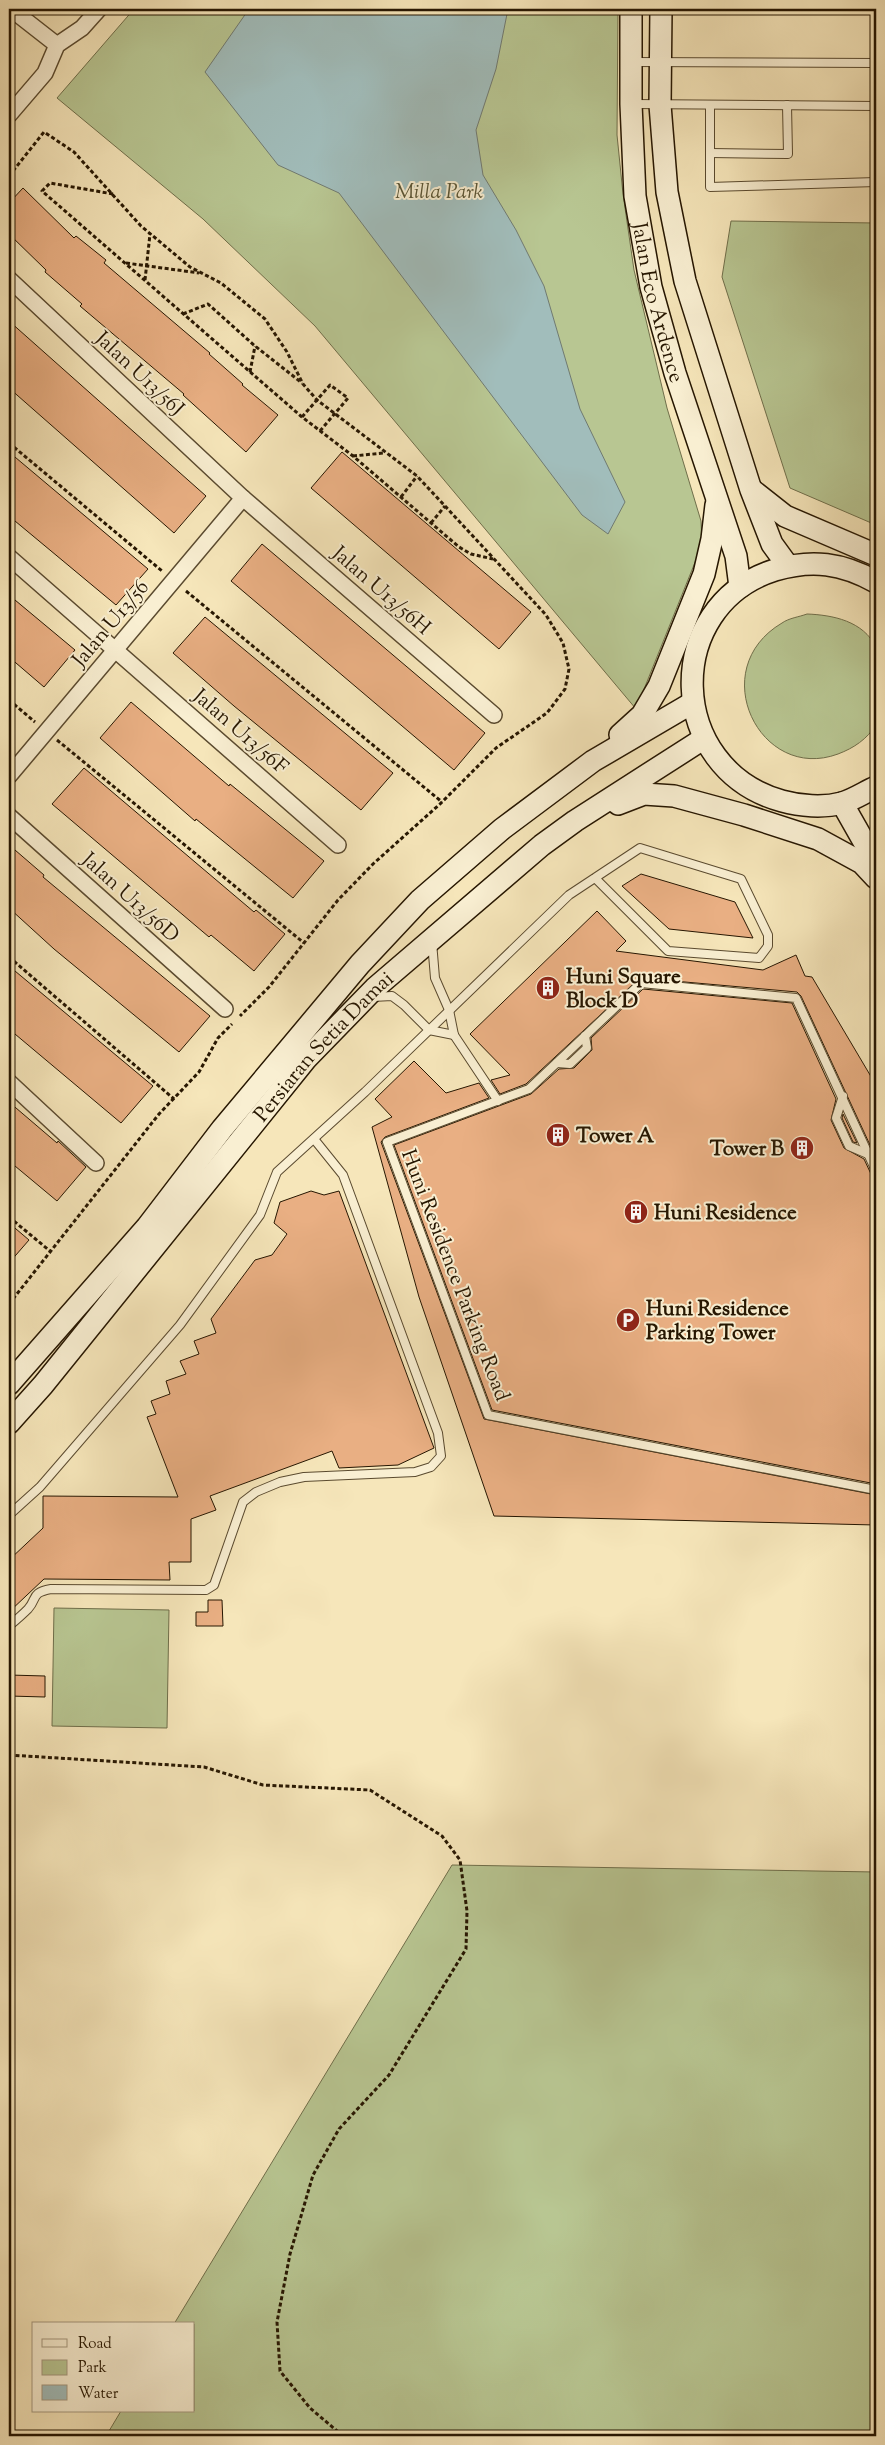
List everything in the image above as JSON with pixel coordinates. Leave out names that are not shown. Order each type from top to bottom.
[{"type":"street","points":[[11,9],[57,45]]},
{"type":"street","points":[[9,115],[44,73],[57,45],[82,28],[99,9]]},
{"type":"street","name":"Jalan Eco Ardence","points":[[631,9],[630,62],[635,196],[652,287],[675,373],[736,556],[740,587]]},
{"type":"street","name":"Jalan Eco Ardence","points":[[661,9],[660,105],[667,192],[685,281],[752,490],[772,544],[788,566]]},
{"type":"street","name":"Jalan U13/56J","points":[[9,279],[243,498]]},
{"type":"street","points":[[752,490],[785,516],[876,555]]},
{"type":"street","name":"Jalan U13/56","points":[[9,776],[243,498]]},
{"type":"street","name":"Jalan U13/56H","points":[[243,498],[494,715]]},
{"type":"street","points":[[592,761],[642,715],[659,686],[704,574],[712,540],[717,500]]},
{"type":"street","name":"Jalan U13/56F","points":[[9,557],[338,845]]},
{"type":"street","points":[[876,582],[854,570],[815,563],[788,566],[764,574],[740,587],[710,619],[693,659],[692,703],[703,739],[728,772],[761,795],[801,806],[842,803],[876,788]]},
{"type":"street","name":"Persiaran Setia Damai","points":[[9,1384],[148,1227],[228,1122],[360,964],[420,900],[502,829],[592,761],[692,703]]},
{"type":"street","name":"Persiaran Setia Damai","points":[[9,1422],[55,1370],[306,1059],[365,998],[527,857],[574,820],[703,739]]},
{"type":"street","points":[[574,820],[644,794],[674,796],[818,839],[862,863],[876,878]]},
{"type":"street","points":[[842,803],[876,863]]},
{"type":"street","name":"Jalan U13/56D","points":[[9,816],[225,1010]]},
{"type":"street","points":[[9,1082],[96,1163]]},
{"type":"lane","points":[[630,62],[876,63]]},
{"type":"lane","points":[[631,104],[876,106]]},
{"type":"lane","points":[[710,105],[710,187],[876,182]]},
{"type":"lane","points":[[710,153],[788,154],[787,105]]},
{"type":"lane","points":[[9,1515],[40,1486],[180,1325],[260,1216],[277,1172],[314,1140],[569,895],[640,848],[741,879],[768,935],[768,946],[759,958],[668,951],[595,878]]},
{"type":"lane","points":[[432,939],[435,978],[449,1010],[454,1035],[498,1101],[529,1089],[641,983],[796,998],[843,1096],[876,1171]]},
{"type":"lane","points":[[365,998],[392,996],[429,1030],[454,1035]]},
{"type":"lane","points":[[843,1096],[836,1118],[849,1146],[870,1155]]},
{"type":"lane","name":"Huni Residence Parking Road","points":[[498,1101],[387,1142],[488,1415],[876,1490]]},
{"type":"lane","points":[[9,1626],[30,1607],[34,1596],[42,1590],[206,1590],[214,1585],[243,1502],[256,1492],[280,1482],[304,1477],[415,1472],[432,1468],[441,1456],[438,1433],[343,1175],[314,1140]]},
{"type":"path","points":[[9,176],[44,132],[74,152],[150,234],[190,267],[221,283],[265,318],[287,352],[303,384]]},
{"type":"path","points":[[113,194],[50,183],[42,191],[302,417],[353,456],[432,523],[471,554],[493,558]]},
{"type":"path","points":[[145,281],[150,234]]},
{"type":"path","points":[[125,263],[202,274]]},
{"type":"path","points":[[9,1304],[81,1210],[199,1072],[218,1038],[269,987],[338,900],[373,864],[442,802],[496,748],[547,713],[565,689],[569,669],[563,643],[546,615],[417,476],[317,400],[303,384],[254,346],[208,304],[183,314]]},
{"type":"path","points":[[250,372],[254,346]]},
{"type":"path","points":[[302,417],[330,384],[348,398],[320,431]]},
{"type":"path","points":[[9,443],[442,802]]},
{"type":"path","points":[[353,456],[386,453]]},
{"type":"path","points":[[401,497],[417,476]]},
{"type":"path","points":[[432,523],[445,506]]},
{"type":"path","points":[[9,700],[304,943]]},
{"type":"path","points":[[9,957],[174,1099]]},
{"type":"path","points":[[9,1217],[50,1251]]},
{"type":"path","points":[[9,1755],[204,1767],[263,1785],[370,1790],[442,1836],[460,1860],[467,1911],[466,1949],[389,2075],[339,2129],[313,2175],[290,2254],[277,2322],[280,2371],[310,2408],[343,2436]]},
{"type":"green space","name":"Milla Park","points":[[134,9],[618,9],[617,135],[634,270],[667,408],[701,521],[702,545],[636,709],[315,326],[203,219],[57,98]]},
{"type":"green space","points":[[731,221],[876,223],[876,525],[790,488],[722,277]]},
{"type":"green space","points":[[807,614],[837,618],[855,625],[870,638],[876,647],[876,725],[864,739],[849,749],[838,754],[810,759],[785,752],[765,737],[752,717],[745,692],[747,667],[759,643],[785,621]]},
{"type":"green space","points":[[54,1608],[169,1610],[167,1728],[52,1726]]},
{"type":"green space","points":[[452,1865],[876,1872],[876,2436],[106,2436],[120,2412],[195,2412],[195,2322],[175,2322]]},
{"type":"water","points":[[249,9],[508,9],[496,69],[476,130],[483,175],[516,230],[544,286],[580,409],[625,502],[608,534],[582,515],[339,193],[278,165],[205,72]]},
{"type":"building","points":[[23,188],[74,238],[76,236],[106,260],[104,263],[210,353],[242,385],[278,415],[246,452],[184,394],[80,306],[82,304],[45,272],[46,270],[9,234],[9,203]]},
{"type":"building","points":[[9,321],[206,496],[174,533],[9,388]]},
{"type":"building","points":[[9,452],[148,569],[116,605],[9,516]]},
{"type":"building","points":[[342,452],[531,612],[499,649],[311,488]]},
{"type":"building","points":[[262,544],[485,733],[454,770],[231,581]]},
{"type":"building","points":[[9,595],[75,650],[44,687],[9,657]]},
{"type":"building","points":[[205,617],[393,773],[361,810],[234,706],[173,653]]},
{"type":"building","points":[[131,702],[229,786],[230,784],[324,861],[293,898],[196,819],[195,821],[100,738]]},
{"type":"building","points":[[84,768],[254,912],[256,910],[285,934],[254,971],[211,935],[209,937],[52,804]]},
{"type":"building","points":[[15,850],[44,875],[43,877],[210,1016],[179,1052],[54,949],[9,908],[9,858]]},
{"type":"building","points":[[641,874],[735,902],[753,938],[669,929],[622,886]]},
{"type":"building","points":[[597,911],[626,941],[616,951],[763,970],[796,955],[805,976],[812,977],[876,1085],[876,1158],[801,996],[797,992],[640,978],[526,1084],[500,1094],[491,1080],[510,1075],[470,1034]]},
{"type":"building","points":[[9,966],[153,1086],[121,1123],[9,1029]]},
{"type":"building","name":"Huni Residence","points":[[643,989],[792,1003],[836,1099],[831,1120],[844,1148],[864,1159],[871,1174],[876,1177],[876,1484],[492,1410],[394,1145],[531,1094],[559,1069],[574,1068],[592,1050],[591,1038]]},
{"type":"building","points":[[414,1061],[446,1093],[479,1083],[489,1098],[385,1137],[381,1142],[484,1419],[876,1495],[876,1525],[494,1516],[419,1297],[372,1127],[392,1117],[375,1099]]},
{"type":"building","points":[[9,1102],[57,1143],[58,1141],[86,1167],[57,1201],[9,1161]]},
{"type":"building","points":[[843,1114],[857,1143],[853,1142],[842,1118]]},
{"type":"building","points":[[311,1191],[324,1195],[339,1191],[434,1448],[398,1465],[339,1468],[332,1451],[210,1496],[216,1510],[191,1519],[191,1562],[169,1562],[170,1580],[44,1579],[9,1612],[9,1560],[43,1528],[43,1496],[178,1497],[147,1417],[156,1414],[151,1401],[170,1394],[166,1381],[186,1374],[180,1361],[199,1354],[194,1341],[216,1333],[211,1319],[255,1260],[272,1255],[287,1234],[274,1223],[280,1202]]},
{"type":"building","points":[[9,1223],[29,1240],[9,1263]]},
{"type":"building","points":[[208,1600],[222,1600],[223,1626],[196,1626],[196,1612],[208,1612]]},
{"type":"building","points":[[9,1675],[45,1676],[45,1697],[9,1696]]},
{"type":"place","name":"Huni Square Block D","points":[[548,988]]},
{"type":"place","name":"Tower A","points":[[558,1135]]},
{"type":"place","name":"Tower B","points":[[802,1148]]},
{"type":"place","name":"Huni Residence","points":[[636,1212]]},
{"type":"place","name":"Huni Residence Parking Tower","points":[[628,1320]]}]
